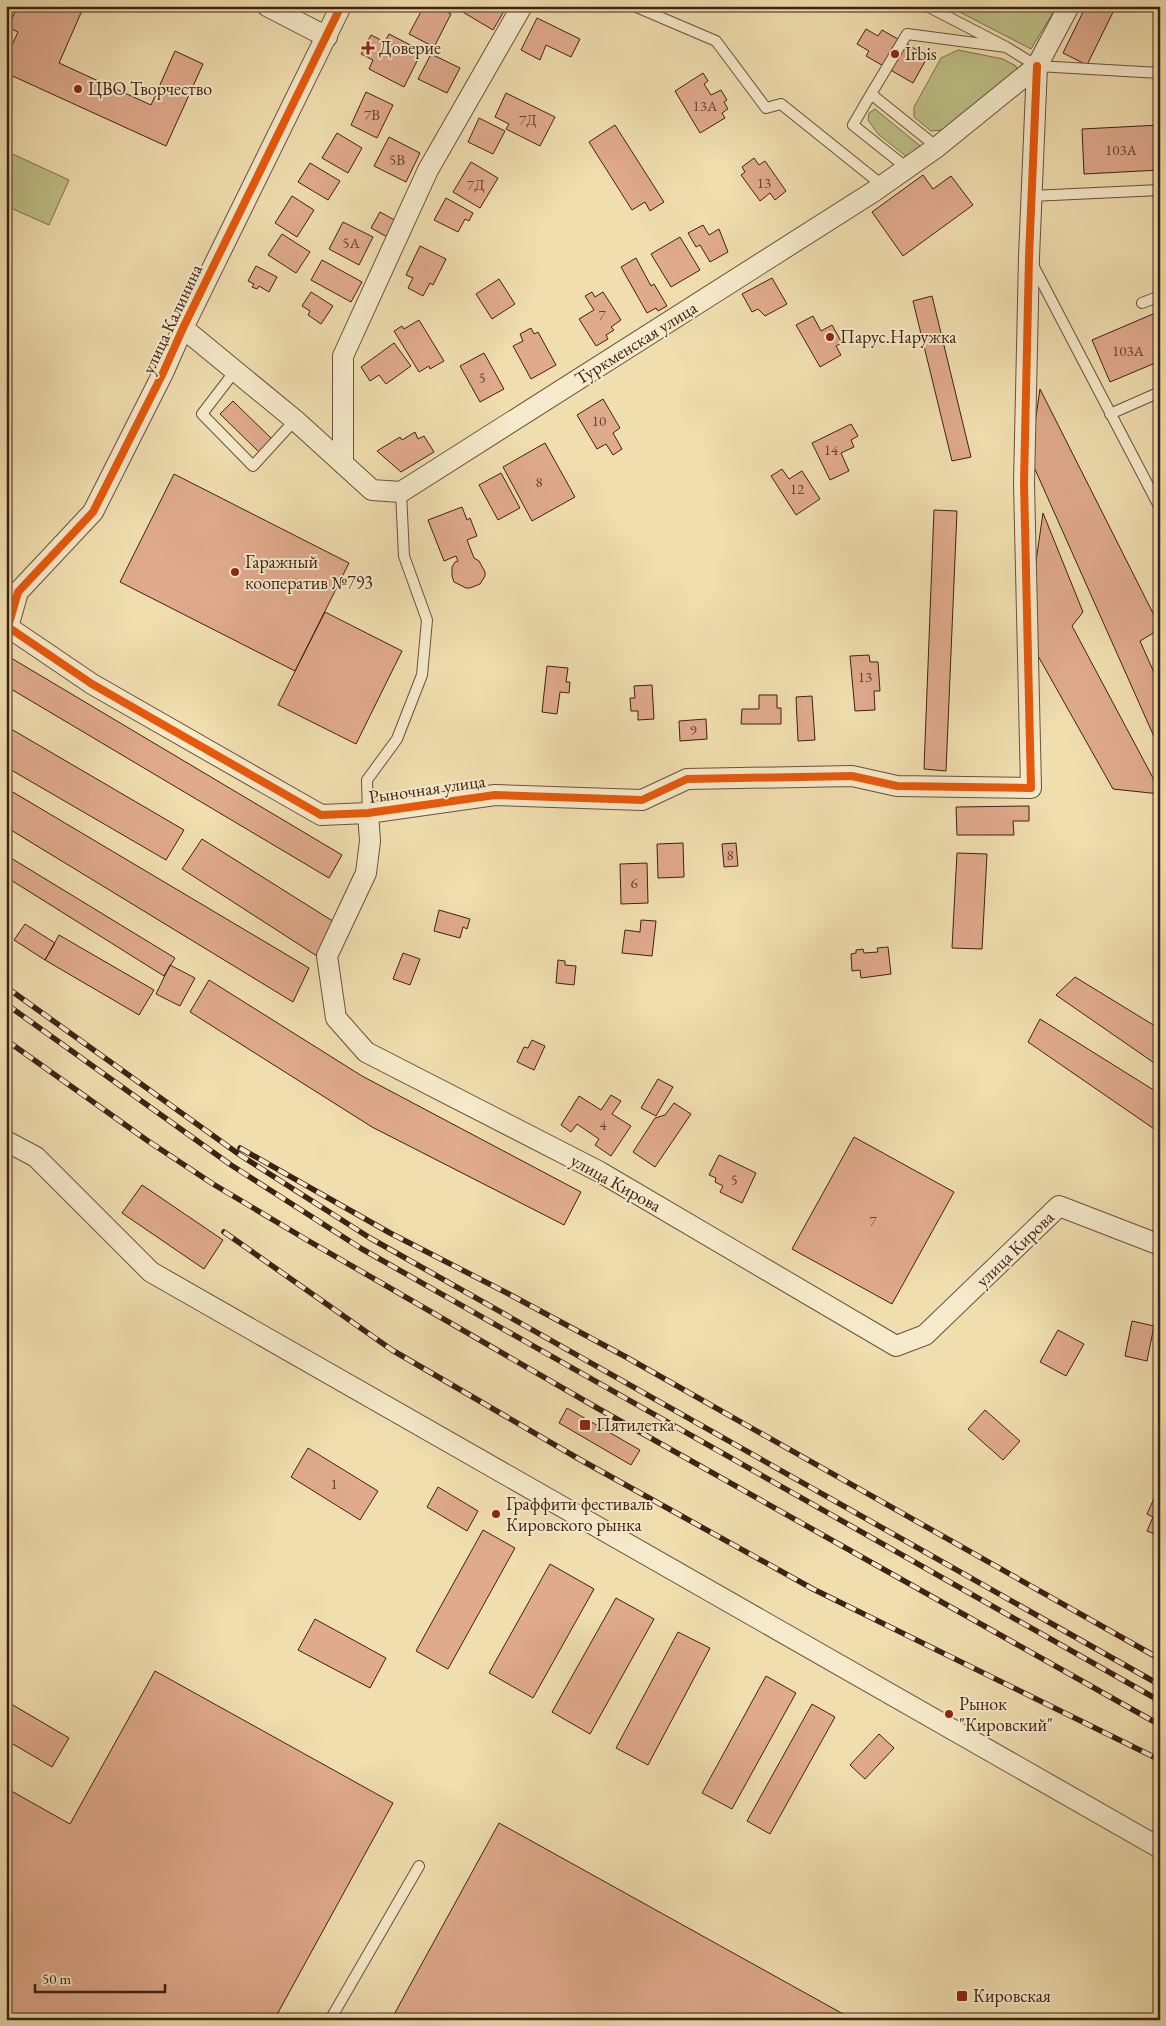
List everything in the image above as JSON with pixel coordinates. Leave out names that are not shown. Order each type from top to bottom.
[{"type":"street","points":[[268,6],[327,36]]},
{"type":"street","name":"улица Калинина","points":[[9,618],[18,592],[93,512],[163,374],[183,328],[341,6]]},
{"type":"street","points":[[343,464],[343,356],[428,170],[522,6]]},
{"type":"street","name":"Туркменская улица","points":[[401,492],[882,185],[937,147],[1037,66],[1069,6]]},
{"type":"street","points":[[1029,257],[1037,66]]},
{"type":"street","name":"Рыночная улица","points":[[9,618],[92,684],[321,815],[368,813],[495,795],[642,800],[688,779],[852,776],[897,786],[1031,788],[1024,484],[1029,257]]},
{"type":"street","points":[[183,328],[295,420],[372,490],[401,492]]},
{"type":"street","name":"улица Кирова","points":[[368,813],[370,841],[366,873],[327,956],[336,1018],[366,1052],[600,1172],[896,1346],[925,1335],[1059,1206],[1160,1246]]},
{"type":"street","points":[[6,1141],[36,1157],[152,1272],[1160,1848]]},
{"type":"lane","points":[[634,6],[716,41],[766,108],[780,104],[882,185]]},
{"type":"lane","points":[[927,6],[1037,66],[1160,73]]},
{"type":"lane","points":[[906,168],[853,125],[908,34],[1006,48]]},
{"type":"lane","points":[[871,94],[937,147]]},
{"type":"lane","points":[[1031,196],[1160,190]]},
{"type":"lane","points":[[1029,257],[1160,508]]},
{"type":"lane","points":[[1142,303],[1160,296]]},
{"type":"lane","points":[[235,371],[202,414],[254,466],[295,420]]},
{"type":"lane","points":[[1110,414],[1160,392]]},
{"type":"lane","points":[[368,813],[367,780],[397,739],[422,675],[427,620],[404,556],[401,492]]},
{"type":"lane","points":[[330,2020],[419,1866]]},
{"type":"green space","points":[[948,6],[1057,6],[1031,49]]},
{"type":"green space","points":[[958,50],[1003,59],[1016,66],[1018,76],[943,130],[931,131],[914,117],[914,107],[941,58]]},
{"type":"green space","points":[[875,109],[924,149],[907,157],[878,134],[868,120],[869,113]]},
{"type":"green space","points":[[6,151],[69,180],[49,225],[6,206]]},
{"type":"building","name":"ЦВО Творчество","points":[[18,6],[28,11],[30,6],[84,6],[59,63],[151,105],[175,51],[203,64],[166,146],[6,73],[6,58],[18,32],[8,27]]},
{"type":"building","points":[[424,6],[435,6],[451,14],[434,47],[409,34]]},
{"type":"building","points":[[457,6],[507,6],[493,30],[456,8]]},
{"type":"building","points":[[1086,6],[1116,6],[1087,65],[1063,53]]},
{"type":"building","points":[[537,18],[580,39],[571,57],[546,45],[540,60],[521,50]]},
{"type":"building","name":"Irbis","points":[[866,29],[878,36],[882,30],[928,56],[913,83],[866,56],[869,51],[857,44]]},
{"type":"building","points":[[389,34],[422,51],[404,87],[369,69],[373,60],[361,54],[371,35],[385,42]]},
{"type":"building","points":[[431,54],[460,68],[447,93],[418,79]]},
{"type":"building","points":[[703,73],[708,81],[704,84],[711,95],[721,90],[727,100],[724,102],[728,109],[722,113],[725,118],[700,133],[675,91]]},
{"type":"building","points":[[366,92],[393,105],[377,138],[351,125]]},
{"type":"building","points":[[506,93],[555,117],[540,146],[506,129],[509,124],[495,117]]},
{"type":"building","points":[[479,118],[505,131],[493,154],[468,142]]},
{"type":"building","points":[[615,125],[664,202],[650,211],[645,202],[632,210],[589,142]]},
{"type":"building","points":[[1160,125],[1160,170],[1084,174],[1082,129]]},
{"type":"building","points":[[337,133],[362,148],[348,173],[322,158]]},
{"type":"building","points":[[389,137],[420,153],[406,182],[374,166]]},
{"type":"building","points":[[754,158],[759,165],[765,161],[786,191],[775,200],[770,193],[760,201],[741,175],[745,172],[742,167]]},
{"type":"building","points":[[471,162],[498,178],[480,208],[453,192]]},
{"type":"building","points":[[310,163],[340,181],[328,200],[298,182]]},
{"type":"building","points":[[923,175],[933,189],[951,176],[973,205],[903,256],[872,212]]},
{"type":"building","points":[[292,196],[314,210],[297,237],[275,223]]},
{"type":"building","points":[[446,198],[473,213],[469,221],[465,219],[458,232],[434,220]]},
{"type":"building","points":[[380,212],[398,222],[389,238],[371,228]]},
{"type":"building","points":[[343,222],[373,237],[359,265],[329,249]]},
{"type":"building","points":[[703,225],[709,235],[719,229],[728,252],[710,262],[700,245],[696,247],[688,233]]},
{"type":"building","points":[[282,234],[310,252],[296,273],[268,255]]},
{"type":"building","points":[[680,237],[700,270],[671,287],[651,254]]},
{"type":"building","points":[[420,246],[446,259],[433,285],[430,283],[423,296],[408,288],[413,278],[406,275]]},
{"type":"building","points":[[636,258],[651,286],[654,284],[667,306],[658,311],[656,308],[647,313],[621,267]]},
{"type":"building","points":[[322,260],[362,282],[351,302],[311,280]]},
{"type":"building","points":[[256,266],[277,277],[269,292],[259,286],[257,289],[252,287],[254,284],[248,281]]},
{"type":"building","points":[[772,278],[787,304],[765,316],[758,309],[752,312],[742,294]]},
{"type":"building","points":[[499,279],[515,304],[492,319],[476,294]]},
{"type":"building","points":[[311,292],[333,306],[321,324],[308,315],[310,311],[302,306]]},
{"type":"building","points":[[592,292],[595,297],[603,292],[621,320],[611,327],[614,330],[606,335],[608,339],[596,346],[579,319],[594,310],[585,296]]},
{"type":"building","points":[[932,296],[971,457],[952,461],[913,301]]},
{"type":"building","points":[[1160,311],[1160,361],[1110,382],[1092,340]]},
{"type":"building","points":[[813,316],[821,331],[832,325],[842,343],[836,346],[841,355],[820,367],[796,325]]},
{"type":"building","points":[[419,320],[444,361],[430,369],[429,366],[419,372],[394,331],[402,326],[404,329]]},
{"type":"building","points":[[531,328],[534,334],[538,332],[556,365],[531,379],[513,346],[523,341],[520,334]]},
{"type":"building","points":[[394,343],[411,366],[386,384],[379,375],[370,381],[361,367]]},
{"type":"building","points":[[484,353],[504,389],[480,402],[460,366]]},
{"type":"building","points":[[1040,389],[1160,627],[1160,629],[1140,641],[1160,686],[1160,750],[1030,458]]},
{"type":"building","points":[[603,399],[620,428],[613,433],[622,449],[613,455],[606,444],[597,449],[577,415]]},
{"type":"building","points":[[233,401],[273,440],[260,453],[220,414]]},
{"type":"building","points":[[851,424],[858,436],[851,440],[854,447],[841,453],[849,471],[830,480],[812,443]]},
{"type":"building","points":[[415,432],[418,439],[424,436],[434,452],[401,472],[377,451],[400,437],[402,440]]},
{"type":"building","points":[[545,443],[575,497],[532,521],[503,467]]},
{"type":"building","points":[[782,469],[789,479],[802,471],[820,499],[796,515],[771,476]]},
{"type":"building","points":[[501,473],[520,508],[498,520],[479,485]]},
{"type":"building","name":"Гаражный кооператив №793","points":[[174,474],[349,563],[295,671],[120,582]]},
{"type":"building","points":[[462,507],[467,520],[470,518],[477,536],[467,540],[474,558],[479,561],[485,572],[485,576],[480,584],[470,588],[454,582],[452,567],[458,561],[456,556],[444,561],[428,520]]},
{"type":"building","points":[[934,510],[957,511],[946,771],[924,769]]},
{"type":"building","points":[[1043,513],[1083,612],[1072,626],[1160,794],[1113,789],[1033,647],[1030,603]]},
{"type":"building","points":[[325,612],[402,651],[356,744],[278,705]]},
{"type":"building","points":[[6,655],[342,855],[329,878],[6,686]]},
{"type":"building","points":[[869,655],[870,662],[878,662],[880,691],[874,691],[875,710],[855,711],[850,656]]},
{"type":"building","points":[[547,666],[568,668],[566,682],[570,682],[569,693],[560,692],[557,714],[542,712]]},
{"type":"building","points":[[652,685],[654,719],[638,720],[638,711],[631,711],[630,698],[635,698],[634,686]]},
{"type":"building","points":[[759,695],[777,695],[777,708],[781,708],[781,724],[741,724],[742,709],[759,709]]},
{"type":"building","points":[[812,696],[815,740],[798,741],[796,697]]},
{"type":"building","points":[[706,719],[707,739],[680,741],[679,721]]},
{"type":"building","points":[[6,726],[184,830],[166,860],[6,767]]},
{"type":"building","points":[[6,788],[309,968],[293,1002],[6,827]]},
{"type":"building","points":[[1029,806],[1029,821],[1013,821],[1014,835],[957,835],[956,807]]},
{"type":"building","points":[[202,839],[339,925],[320,958],[182,869]]},
{"type":"building","points":[[683,843],[684,877],[658,878],[657,844]]},
{"type":"building","points":[[736,843],[738,866],[724,867],[722,844]]},
{"type":"building","points":[[957,853],[987,854],[982,949],[952,948]]},
{"type":"building","points":[[6,855],[175,958],[164,976],[6,877]]},
{"type":"building","points":[[647,863],[648,903],[621,904],[620,864]]},
{"type":"building","points":[[439,910],[470,919],[467,929],[463,927],[460,938],[434,931]]},
{"type":"building","points":[[641,920],[656,921],[652,956],[622,953],[625,930],[640,932]]},
{"type":"building","points":[[25,924],[55,943],[45,960],[14,940]]},
{"type":"building","points":[[59,935],[154,990],[139,1015],[45,960]]},
{"type":"building","points":[[888,947],[891,974],[861,978],[860,970],[852,971],[851,954],[856,953],[856,950],[863,949],[864,953],[878,952],[877,948]]},
{"type":"building","points":[[403,953],[420,959],[410,985],[393,979]]},
{"type":"building","points":[[558,960],[565,961],[565,965],[576,966],[574,985],[556,983]]},
{"type":"building","points":[[170,965],[195,978],[180,1006],[156,994]]},
{"type":"building","points":[[1075,977],[1160,1029],[1160,1067],[1056,995]]},
{"type":"building","points":[[209,980],[362,1076],[581,1192],[564,1225],[372,1127],[190,1012]]},
{"type":"building","points":[[1040,1019],[1160,1094],[1160,1133],[1028,1042]]},
{"type":"building","points":[[532,1040],[545,1046],[534,1070],[517,1062],[524,1047],[528,1048]]},
{"type":"building","points":[[658,1079],[673,1087],[656,1116],[641,1108]]},
{"type":"building","points":[[611,1095],[621,1101],[612,1114],[631,1126],[611,1156],[595,1145],[599,1139],[577,1124],[571,1132],[561,1125],[579,1096],[601,1110]]},
{"type":"building","points":[[674,1103],[691,1114],[655,1167],[633,1152],[655,1118],[665,1115]]},
{"type":"building","points":[[854,1137],[954,1192],[892,1304],[792,1249]]},
{"type":"building","points":[[719,1155],[756,1173],[742,1203],[720,1192],[723,1186],[715,1182],[716,1178],[709,1175]]},
{"type":"building","points":[[142,1185],[223,1240],[204,1269],[122,1213]]},
{"type":"building","points":[[1132,1321],[1154,1326],[1147,1361],[1125,1356]]},
{"type":"building","points":[[1058,1330],[1084,1344],[1066,1376],[1040,1362]]},
{"type":"building","points":[[567,1408],[640,1450],[631,1465],[559,1423]]},
{"type":"building","points":[[985,1410],[1020,1441],[1003,1460],[968,1429]]},
{"type":"building","points":[[308,1448],[378,1491],[360,1520],[291,1477]]},
{"type":"building","points":[[1160,1485],[1160,1536],[1147,1531],[1153,1517],[1147,1514]]},
{"type":"building","points":[[438,1487],[478,1511],[467,1531],[427,1507]]},
{"type":"building","points":[[483,1530],[515,1548],[448,1669],[416,1651]]},
{"type":"building","points":[[550,1564],[594,1589],[533,1698],[489,1673]]},
{"type":"building","points":[[616,1598],[654,1619],[590,1734],[552,1712]]},
{"type":"building","points":[[315,1619],[386,1658],[370,1688],[298,1650]]},
{"type":"building","points":[[678,1632],[710,1648],[648,1765],[616,1748]]},
{"type":"building","points":[[155,1671],[393,1803],[274,2020],[6,2020],[6,1788],[70,1824]]},
{"type":"building","points":[[766,1676],[796,1693],[732,1809],[702,1793]]},
{"type":"building","points":[[6,1701],[69,1738],[52,1767],[6,1740]]},
{"type":"building","points":[[812,1704],[835,1717],[770,1834],[747,1821]]},
{"type":"building","points":[[879,1734],[894,1748],[865,1779],[850,1765]]},
{"type":"building","points":[[499,1823],[854,2020],[391,2020]]},
{"type":"railway","points":[[6,987],[240,1155],[370,1238],[1160,1685]]},
{"type":"railway","points":[[6,1004],[231,1165],[362,1249],[1160,1701]]},
{"type":"railway","points":[[6,1040],[148,1141],[213,1184],[307,1240],[599,1409],[1160,1725]]},
{"type":"railway","points":[[240,1148],[390,1233],[626,1357],[1160,1659]]},
{"type":"railway","points":[[224,1232],[392,1350],[579,1459],[813,1589],[1160,1760]]},
{"type":"cycle path","points":[[341,6],[183,328],[163,373],[93,512],[18,592],[8,627],[92,684],[321,815],[368,813],[495,795],[642,800],[687,779],[852,776],[897,786],[1031,788],[1024,483],[1029,257],[1037,66]]},
{"type":"place","name":"Доверие","points":[[368,48]]},
{"type":"place","name":"Irbis","points":[[895,54]]},
{"type":"place","name":"ЦВО Творчество","points":[[78,89]]},
{"type":"place","name":"Парус.Наружка","points":[[830,337]]},
{"type":"place","name":"Гаражный кооператив №793","points":[[235,572]]},
{"type":"place","name":"Пятилетка","points":[[585,1425]]},
{"type":"place","name":"Граффити фестиваль Кировского рынка","points":[[496,1514]]},
{"type":"place","name":"Рынок \"Кировский\"","points":[[949,1714]]},
{"type":"place","name":"Кировская","points":[[962,1996]]}]
